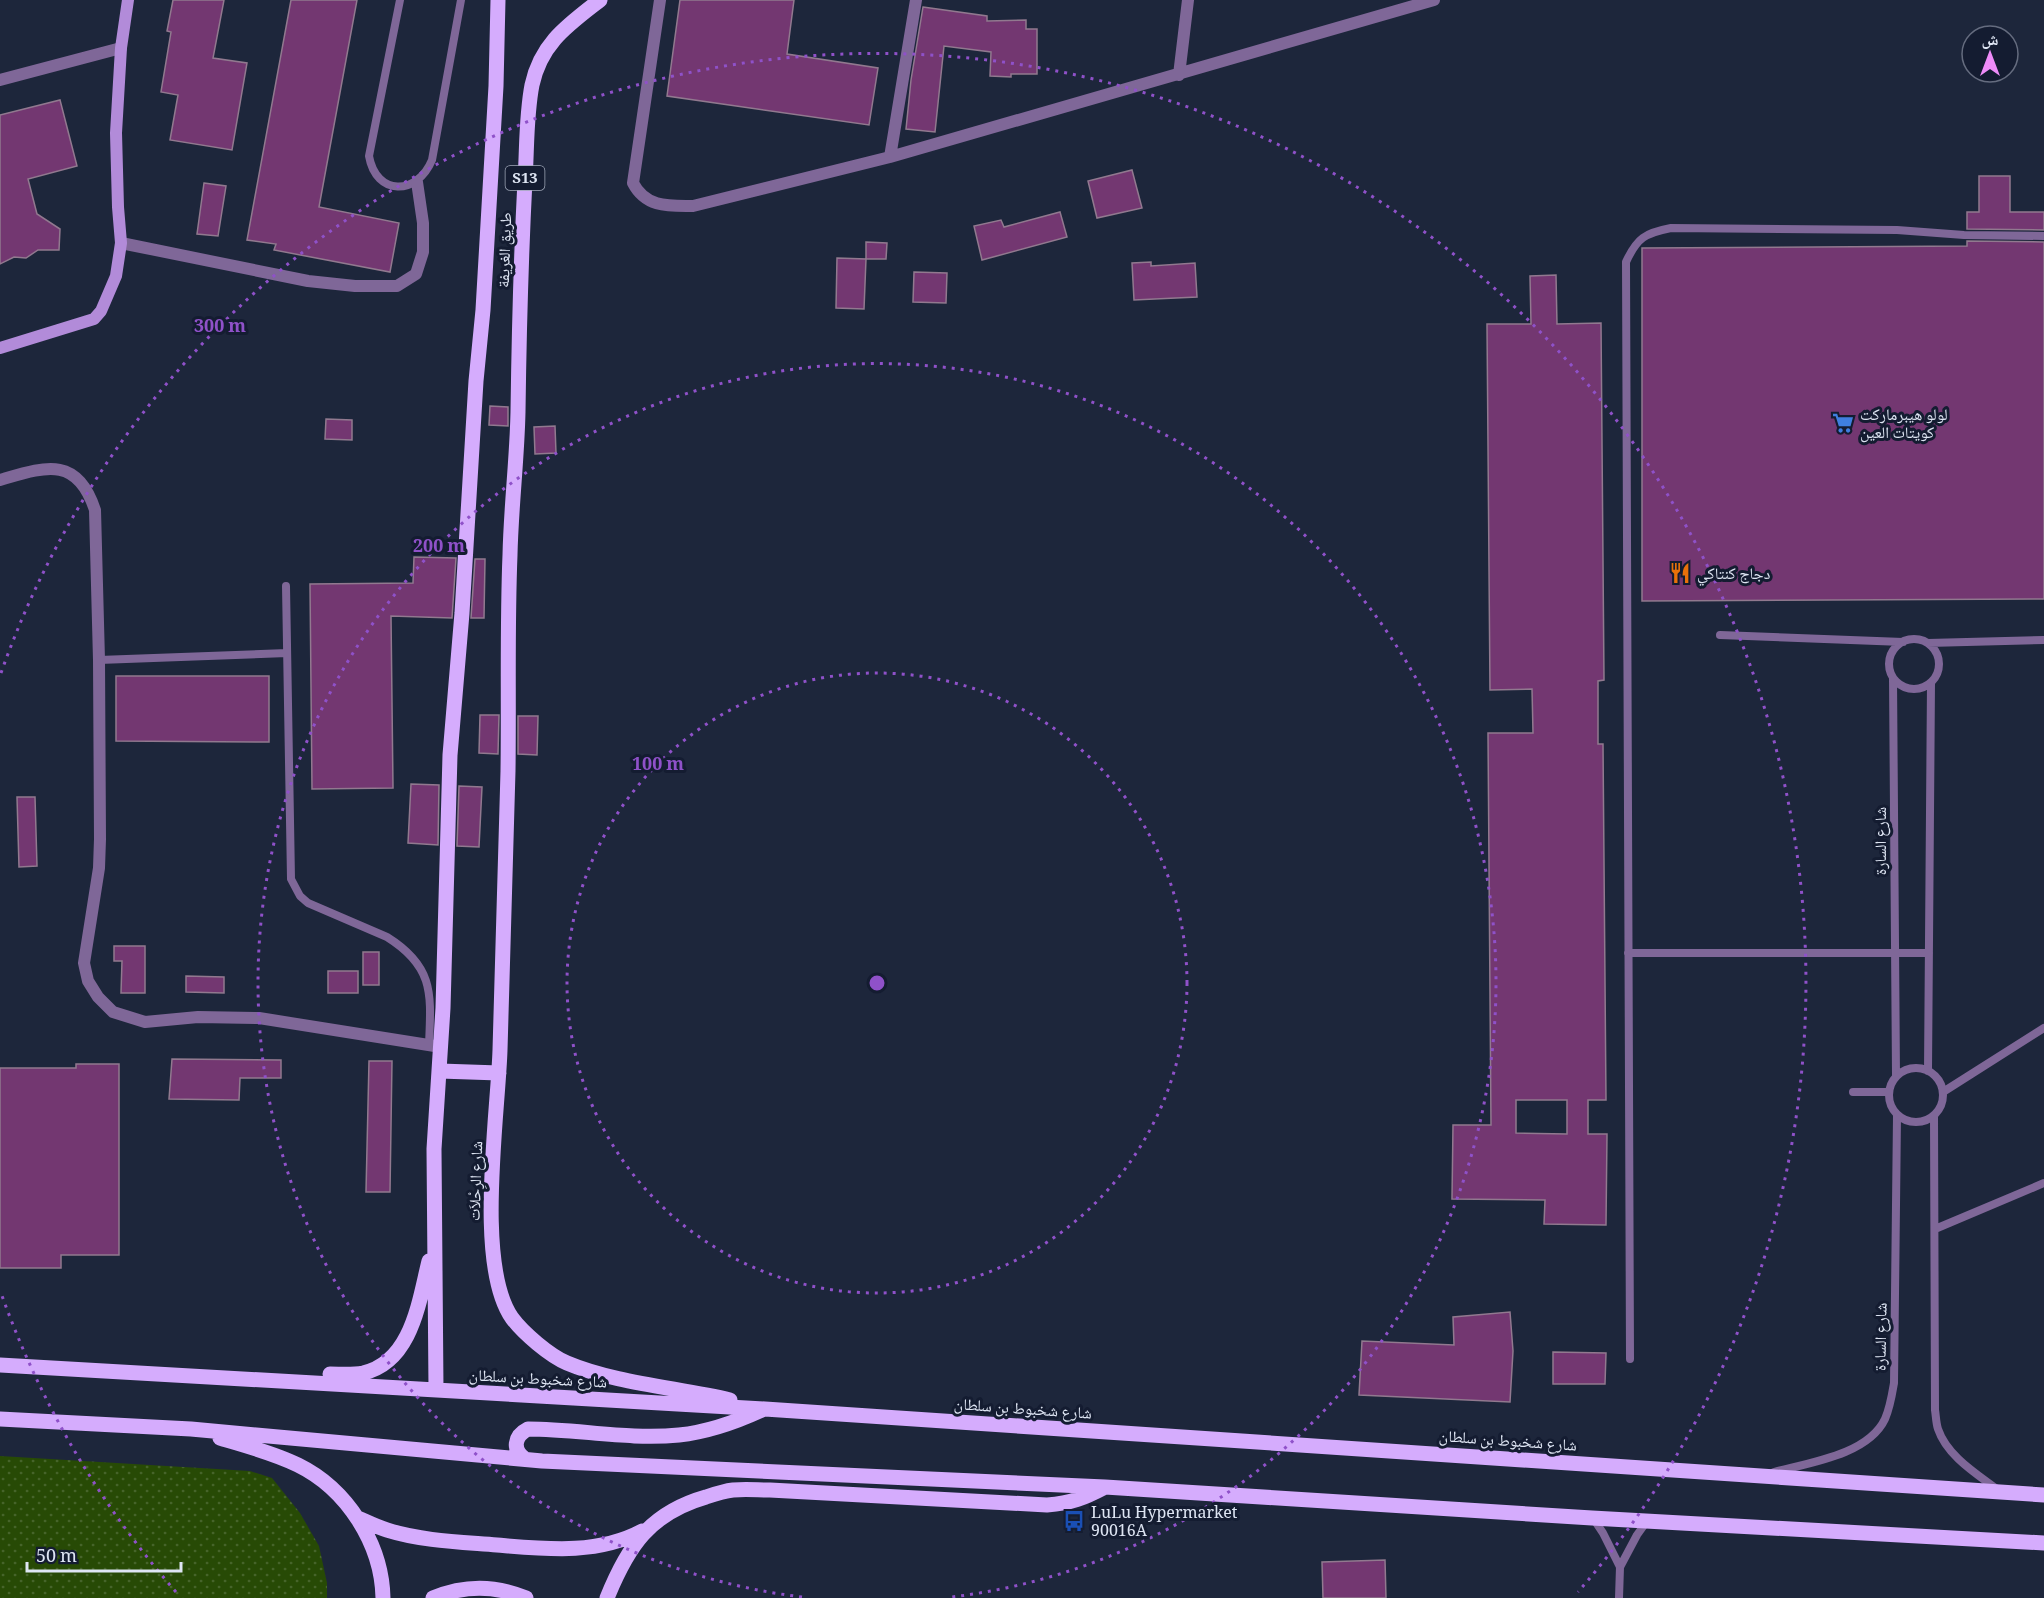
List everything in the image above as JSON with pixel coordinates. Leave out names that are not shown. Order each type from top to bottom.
[{"type":"main road","name":"طريق الغريفة","points":[[435,1046],[452,721],[483,310],[496,86],[498,0]]},
{"type":"main road","name":"طريق الغريفة","points":[[508,768],[510,555],[518,414],[522,234],[530,103],[539,62],[550,43],[600,0]]},
{"type":"main road","name":"شارع الرِحْلاَت","points":[[508,768],[499,1073],[492,1174],[492,1242],[496,1276],[503,1300],[512,1317],[536,1342],[562,1362],[621,1378],[765,1409]]},
{"type":"main road","points":[[435,1046],[440,1071],[434,1149],[435,1389]]},
{"type":"main road","points":[[440,1071],[499,1073]]},
{"type":"main road","points":[[228,1377],[362,1373],[380,1367],[400,1348],[409,1331],[416,1314],[434,1242]]},
{"type":"main road","name":"شارع شخبوط بن سلطان","points":[[0,1365],[765,1409],[2044,1495]]},
{"type":"main road","points":[[525,1459],[516,1450],[515,1443],[517,1437],[528,1430],[650,1437],[680,1435],[709,1430],[765,1409]]},
{"type":"main road","points":[[0,1419],[192,1429],[525,1459],[1105,1487],[1592,1518],[2044,1543]]},
{"type":"main road","points":[[192,1429],[277,1456],[318,1476],[357,1518],[371,1542],[380,1567],[383,1598]]},
{"type":"main road","points":[[357,1518],[387,1530],[412,1536],[551,1549],[591,1548],[626,1539],[690,1502],[731,1490],[1047,1504],[1067,1503],[1082,1499],[1105,1487]]},
{"type":"main road","points":[[607,1598],[628,1552],[650,1526]]},
{"type":"main road","points":[[433,1598],[448,1592],[470,1588],[491,1588],[513,1592],[526,1598]]},
{"type":"street","points":[[0,348],[94,319],[101,311],[116,276],[121,243],[116,133],[121,48],[128,0]]},
{"type":"street","points":[[660,0],[633,183],[637,192],[647,200],[663,206],[693,206],[890,158],[1434,0]]},
{"type":"street","points":[[890,158],[916,0]]},
{"type":"street","points":[[1179,75],[1188,0]]},
{"type":"street","points":[[0,80],[121,48]]},
{"type":"street","points":[[121,243],[308,281],[355,286],[397,286],[416,274],[423,252],[423,223],[417,182]]},
{"type":"street","points":[[0,480],[55,468],[76,477],[90,495],[95,510],[100,838],[99,868],[84,963],[88,981],[98,997],[113,1012],[145,1022],[198,1017],[259,1018],[435,1046]]},
{"type":"lane","points":[[400,0],[369,156],[374,173],[381,180],[398,187],[417,182],[432,160],[461,0]]},
{"type":"lane","points":[[1630,1359],[1626,262],[1633,248],[1643,236],[1671,228],[1897,230],[1964,235],[2044,236]]},
{"type":"lane","points":[[286,586],[291,879],[300,896],[308,903],[387,937],[415,960],[427,982],[430,994],[435,1046]]},
{"type":"lane","points":[[1720,634],[1902,642],[1920,639],[1935,649],[1939,657],[1937,675],[1931,682],[1916,689],[1907,688],[1893,678],[1889,662],[1891,654],[1902,642]]},
{"type":"lane","points":[[1928,643],[2044,640]]},
{"type":"lane","points":[[99,660],[287,653]]},
{"type":"lane","name":"شارع السارة","points":[[1893,678],[1896,1076]]},
{"type":"lane","points":[[1928,1071],[1931,682]]},
{"type":"lane","points":[[1628,953],[1929,953]]},
{"type":"lane","points":[[1943,1092],[2044,1028]]},
{"type":"lane","points":[[1934,1116],[1925,1121],[1916,1122],[1906,1121],[1898,1116],[1892,1109],[1888,1092],[1896,1076],[1911,1068],[1928,1071],[1936,1077],[1943,1092],[1942,1101],[1934,1116],[1935,1410],[1938,1430],[1947,1446],[1959,1460],[2001,1492]]},
{"type":"lane","points":[[1852,1092],[1888,1092]]},
{"type":"lane","name":"شارع السارة","points":[[1763,1475],[1838,1454],[1858,1446],[1876,1432],[1891,1402],[1894,1383],[1898,1116]]},
{"type":"lane","points":[[1935,1229],[2044,1183]]},
{"type":"lane","points":[[1592,1518],[1604,1533],[1620,1567]]},
{"type":"lane","points":[[1619,1598],[1620,1567],[1647,1521]]},
{"type":"green space","points":[[0,1456],[250,1471],[272,1478],[300,1513],[319,1546],[327,1583],[327,1598],[0,1598]]},
{"type":"building","points":[[173,0],[224,0],[213,58],[247,63],[232,150],[170,140],[178,95],[161,92],[171,32],[167,31]]},
{"type":"building","points":[[291,0],[357,0],[319,207],[399,223],[390,272],[274,250],[276,244],[247,240]]},
{"type":"building","points":[[680,0],[794,0],[787,54],[878,68],[869,125],[667,96]]},
{"type":"building","points":[[923,7],[987,16],[987,21],[1026,20],[1026,29],[1037,29],[1037,74],[1011,74],[1011,77],[990,76],[991,52],[944,46],[935,132],[906,129],[911,80]]},
{"type":"building","points":[[60,100],[77,166],[28,179],[37,214],[60,229],[59,250],[38,250],[26,258],[14,257],[0,264],[0,115]]},
{"type":"building","points":[[1132,170],[1142,208],[1097,218],[1088,181]]},
{"type":"building","points":[[1979,176],[2010,176],[2010,212],[2044,212],[2044,230],[1967,229],[1967,212],[1979,212]]},
{"type":"building","points":[[204,183],[226,186],[218,236],[197,234]]},
{"type":"building","points":[[1060,212],[1067,237],[982,260],[974,226],[1001,220],[1004,227]]},
{"type":"building","name":"لولو هيبرماركت كويتات العين","points":[[1967,241],[2044,242],[2044,599],[1642,601],[1642,248],[1967,246]]},
{"type":"building","points":[[866,242],[887,243],[886,259],[866,259]]},
{"type":"building","points":[[837,258],[866,259],[864,309],[836,308]]},
{"type":"building","points":[[1151,262],[1151,266],[1195,263],[1197,297],[1134,300],[1132,263]]},
{"type":"building","points":[[914,272],[947,273],[946,303],[913,302]]},
{"type":"building","points":[[1556,275],[1557,324],[1601,323],[1604,680],[1598,681],[1598,744],[1603,744],[1606,1100],[1588,1100],[1588,1134],[1607,1134],[1606,1225],[1544,1224],[1545,1200],[1452,1199],[1453,1125],[1491,1125],[1488,733],[1533,733],[1532,689],[1490,690],[1487,324],[1531,324],[1530,276]],"holes":[[[1516,1100],[1567,1100],[1567,1134],[1516,1133]]]},
{"type":"building","points":[[490,406],[508,407],[508,426],[489,425]]},
{"type":"building","points":[[326,419],[352,420],[352,440],[325,439]]},
{"type":"building","points":[[555,426],[556,453],[535,454],[534,427]]},
{"type":"building","points":[[414,557],[456,558],[452,618],[391,616],[393,788],[312,789],[310,584],[413,583]]},
{"type":"building","points":[[475,559],[485,559],[484,618],[471,618]]},
{"type":"building","points":[[116,676],[269,676],[269,742],[116,741]]},
{"type":"building","points":[[480,715],[499,715],[498,754],[479,753]]},
{"type":"building","points":[[518,716],[538,716],[537,755],[518,754]]},
{"type":"building","points":[[411,784],[439,785],[438,845],[408,843]]},
{"type":"building","points":[[459,786],[482,787],[479,847],[457,846]]},
{"type":"building","points":[[17,797],[35,797],[37,866],[19,867]]},
{"type":"building","points":[[114,946],[145,946],[145,993],[121,993],[122,961],[114,961]]},
{"type":"building","points":[[363,952],[379,952],[379,985],[363,985]]},
{"type":"building","points":[[328,971],[358,971],[358,993],[328,993]]},
{"type":"building","points":[[186,976],[224,977],[224,993],[186,992]]},
{"type":"building","points":[[172,1059],[281,1060],[281,1078],[240,1078],[239,1100],[169,1099]]},
{"type":"building","points":[[369,1061],[392,1061],[390,1192],[366,1192]]},
{"type":"building","points":[[76,1064],[119,1064],[119,1255],[61,1255],[61,1268],[0,1268],[0,1068],[76,1068]]},
{"type":"building","points":[[1510,1312],[1513,1351],[1510,1402],[1359,1395],[1362,1341],[1454,1345],[1453,1317]]},
{"type":"building","points":[[1553,1352],[1606,1353],[1605,1384],[1553,1384]]},
{"type":"building","points":[[1385,1560],[1386,1598],[1323,1598],[1322,1562]]},
{"type":"place","name":"لولو هيبرماركت كويتات العين","points":[[1843,423]]},
{"type":"place","name":"دجاج كنتاكي","points":[[1680,573]]},
{"type":"place","name":"LuLu Hypermarket 90016A","points":[[1074,1521]]}]
